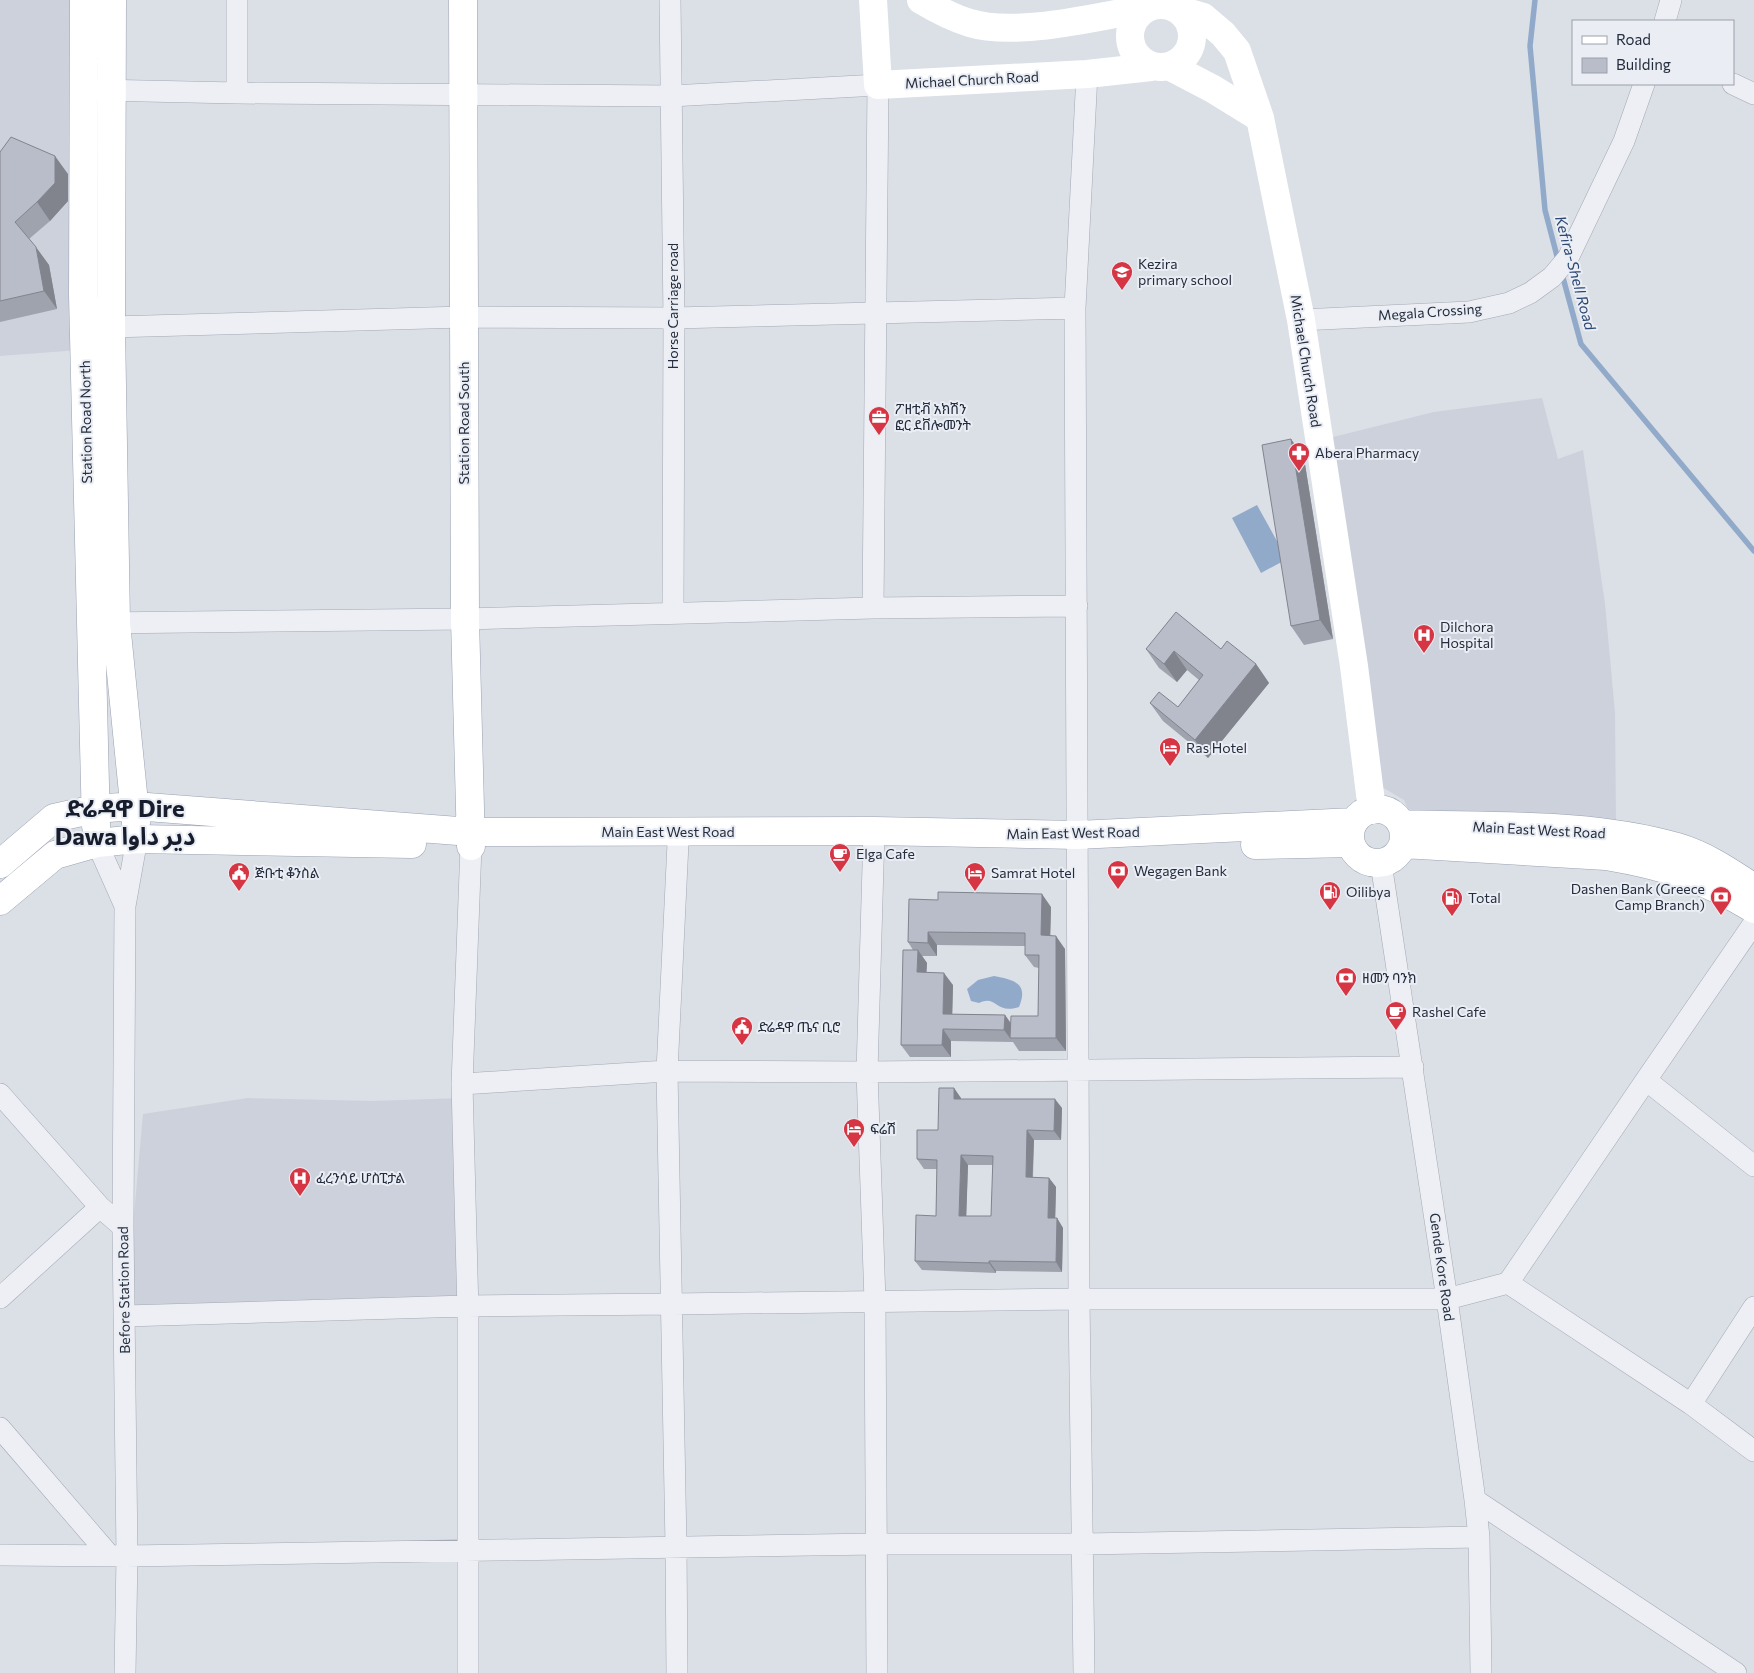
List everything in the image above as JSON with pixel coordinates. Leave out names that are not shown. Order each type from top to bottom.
[{"type":"main road","name":"Station Road North","points":[[84,0],[83,296],[104,623],[138,840]]},
{"type":"main road","name":"Station Road North","points":[[97,844],[95,809],[104,623],[112,327],[112,0]]},
{"type":"main road","name":"Station Road South","points":[[463,0],[465,619],[471,839]]},
{"type":"main road","points":[[873,0],[878,85]]},
{"type":"main road","name":"Michael Church Road","points":[[921,0],[971,24],[1007,28],[1072,22],[1161,5],[1203,17],[1223,34],[1237,51],[1260,118],[1301,320],[1354,666],[1359,825]]},
{"type":"main road","points":[[1161,67],[1183,59],[1192,42],[1191,26],[1186,16],[1161,5],[1134,19],[1129,37],[1136,56],[1161,67],[1213,89],[1260,118]]},
{"type":"main road","name":"Michael Church Road","points":[[878,85],[1087,74],[1161,67]]},
{"type":"main road","name":"Main East West Road","points":[[0,864],[54,818],[95,809],[134,806],[471,839],[678,843],[874,838]]},
{"type":"main road","points":[[1389,812],[1402,834],[1395,857],[1381,863],[1365,861],[1359,857],[1359,825],[1389,812]]},
{"type":"main road","name":"Main East West Road","points":[[0,902],[55,855],[97,844],[138,840],[874,838],[1077,841],[1359,825]]},
{"type":"main road","name":"Main East West Road","points":[[1497,839],[1600,831],[1650,840],[1679,847],[1714,863],[1754,888]]},
{"type":"main road","name":"Main East West Road","points":[[1402,834],[1497,839],[1637,861],[1698,879],[1754,909]]},
{"type":"street","points":[[237,0],[238,93]]},
{"type":"street","name":"Horse Carriage road","points":[[670,0],[674,318],[673,613]]},
{"type":"street","points":[[1664,20],[1671,0]]},
{"type":"street","points":[[1084,1673],[1079,1299],[1075,308],[1087,74]]},
{"type":"street","points":[[1734,84],[1754,94]]},
{"type":"street","points":[[84,90],[672,96],[878,85],[873,608]]},
{"type":"street","name":"Megala Crossing","points":[[1301,320],[1469,312],[1509,303],[1552,277],[1568,258],[1624,141],[1644,85]]},
{"type":"street","points":[[112,327],[463,317],[674,318],[1075,308]]},
{"type":"street","points":[[104,623],[465,619],[873,608],[1077,606]]},
{"type":"street","points":[[874,838],[867,1072],[875,1301],[877,1673]]},
{"type":"street","points":[[468,1673],[467,1306],[462,1084],[471,839]]},
{"type":"street","name":"Before Station Road","points":[[125,1673],[118,1556],[125,1316],[123,1227],[125,906],[138,840]]},
{"type":"street","points":[[676,1673],[676,1546],[667,1071],[678,843]]},
{"type":"street","name":"Before Station Road","points":[[97,844],[125,906]]},
{"type":"street","name":"Gende Kore Road","points":[[1381,863],[1413,1066],[1475,1500],[1479,1537],[1481,1673]]},
{"type":"street","points":[[125,1316],[467,1306],[1079,1299],[1447,1299],[1508,1283],[1754,923]]},
{"type":"street","points":[[462,1084],[667,1071],[867,1072],[1413,1066]]},
{"type":"street","points":[[1646,1080],[1754,1166]]},
{"type":"street","points":[[1,1096],[100,1206],[123,1227]]},
{"type":"street","points":[[0,1298],[100,1206]]},
{"type":"street","points":[[1508,1283],[1690,1404],[1754,1451]]},
{"type":"street","points":[[1690,1404],[1754,1307]]},
{"type":"street","points":[[0,1428],[118,1556]]},
{"type":"street","points":[[1475,1500],[1736,1673]]},
{"type":"street","points":[[0,1555],[118,1556],[676,1546],[1083,1544],[1479,1537]]},
{"type":"shaded area","points":[[0,0],[117,0],[118,347],[0,356]]},
{"type":"shaded area","points":[[1542,398],[1558,459],[1583,450],[1605,604],[1615,713],[1616,823],[1422,813],[1408,809],[1404,800],[1382,787],[1329,438],[1434,412]]},
{"type":"shaded area","name":"ፈረንሳይ ሆስፒታል","points":[[248,1098],[372,1101],[462,1098],[468,1312],[125,1316],[143,1114]]},
{"type":"water","points":[[1257,505],[1287,559],[1261,573],[1232,518]]},
{"type":"water","points":[[994,976],[1008,979],[1018,984],[1022,993],[1019,1007],[1011,1009],[1001,1007],[989,1001],[979,1003],[971,1001],[967,989],[978,980]]},
{"type":"building","points":[[11,137],[55,156],[55,183],[15,222],[36,247],[44,291],[0,301],[0,152]]},
{"type":"building","points":[[1291,439],[1320,620],[1291,626],[1262,445]]},
{"type":"building","points":[[1176,612],[1221,649],[1227,641],[1256,664],[1195,740],[1150,703],[1159,692],[1178,707],[1203,675],[1174,651],[1164,664],[1146,649]]},
{"type":"building","points":[[938,892],[1042,894],[1041,935],[1056,936],[1056,1038],[1010,1038],[1011,1016],[1038,1016],[1039,955],[1025,955],[1025,933],[928,932],[928,943],[908,942],[909,899],[938,900]]},
{"type":"building","points":[[903,950],[918,950],[917,972],[944,973],[943,1014],[1005,1015],[1004,1030],[943,1029],[942,1045],[901,1045]]},
{"type":"building","points":[[939,1088],[954,1088],[954,1099],[1055,1099],[1054,1131],[1027,1130],[1026,1177],[1049,1178],[1048,1218],[1057,1218],[1056,1262],[915,1261],[916,1215],[936,1216],[937,1160],[917,1159],[917,1130],[938,1130]],"holes":[[[961,1155],[993,1156],[991,1216],[959,1216]]]},
{"type":"waterway","name":"Kefira-Shell Road","points":[[1535,0],[1530,46],[1545,210],[1558,260]]},
{"type":"waterway","name":"Kefira-Shell Road","points":[[1562,274],[1581,344],[1754,551]]},
{"type":"place","name":"Kezira primary school","points":[[1122,291]]},
{"type":"place","name":"ፖዘቲቭ አክሽን ፎር ደቨሎመንት","points":[[879,436]]},
{"type":"place","name":"Abera Pharmacy","points":[[1299,472]]},
{"type":"place","name":"Dilchora Hospital","points":[[1424,654]]},
{"type":"place","name":"Ras Hotel","points":[[1170,767]]},
{"type":"place","name":"Elga Cafe","points":[[840,873]]},
{"type":"place","name":"Wegagen Bank","points":[[1118,890]]},
{"type":"place","name":"ጅቡቲ ቆንስል","points":[[239,892]]},
{"type":"place","name":"Samrat Hotel","points":[[975,892]]},
{"type":"place","name":"Oilibya","points":[[1330,911]]},
{"type":"place","name":"Dashen Bank (Greece Camp Branch)","points":[[1721,916]]},
{"type":"place","name":"Total","points":[[1452,917]]},
{"type":"place","name":"ዘመን ባንክ","points":[[1346,997]]},
{"type":"place","name":"Rashel Cafe","points":[[1396,1031]]},
{"type":"place","name":"ድሬዳዋ ጤና ቢሮ","points":[[742,1046]]},
{"type":"place","name":"ፍሬሽ","points":[[854,1148]]},
{"type":"place","name":"ፈረንሳይ ሆስፒታል","points":[[300,1197]]},
{"type":"district","name":"ድሬዳዋ Dire Dawa دير داوا","points":[[125,823]]}]
